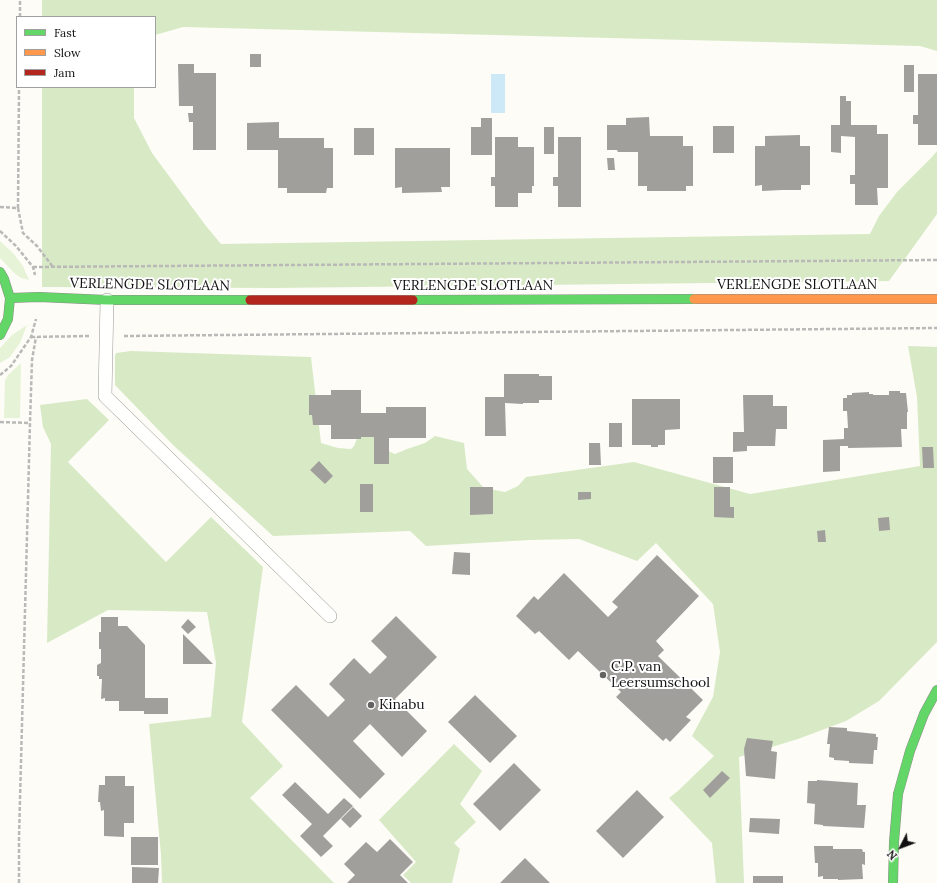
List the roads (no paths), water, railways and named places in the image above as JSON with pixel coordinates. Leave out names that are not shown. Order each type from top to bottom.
[{"type":"street","points":[[0,272],[4,279],[10,298],[8,319],[0,335]]},
{"type":"street","name":"VERLENGDE SLOTLAAN","points":[[10,298],[39,297],[107,300],[937,299]]},
{"type":"street","points":[[893,883],[894,842],[898,794],[910,750],[924,714],[937,690]]},
{"type":"lane","points":[[107,300],[105,396],[330,616]]},
{"type":"water","points":[[491,74],[505,74],[505,113],[491,113]]},
{"type":"place","name":"C.P. van Leersumschool","points":[[603,675]]},
{"type":"place","name":"Kinabu","points":[[371,705]]}]
